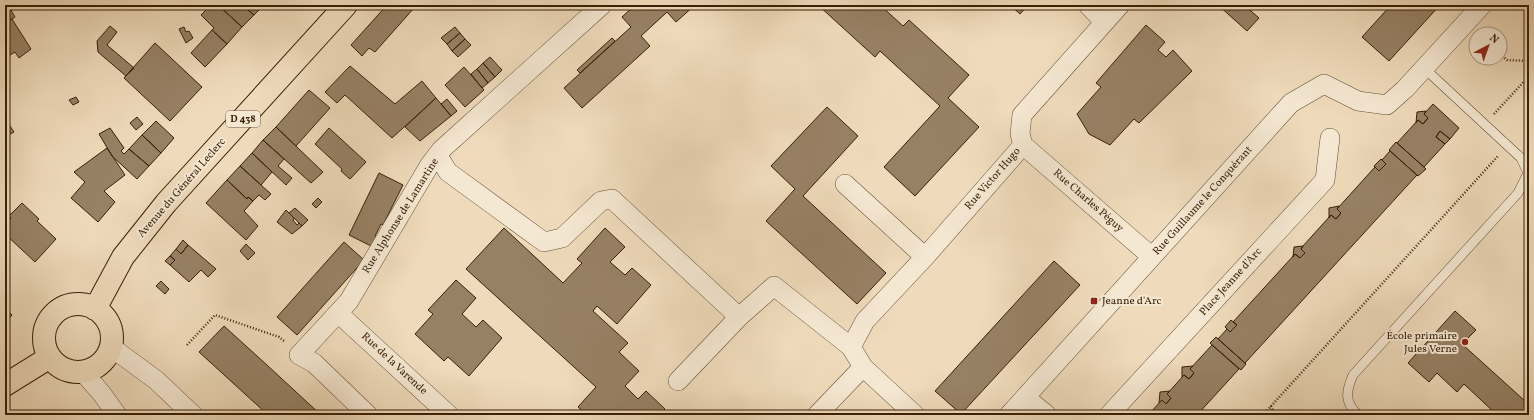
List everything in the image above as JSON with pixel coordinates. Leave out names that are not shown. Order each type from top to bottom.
[{"type":"main road","name":"Avenue du Général Leclerc","points":[[96,309],[123,257],[141,233],[166,203],[346,5]]},
{"type":"main road","points":[[76,304],[86,305],[96,309],[106,319],[112,332],[111,347],[109,354],[98,366],[83,372],[73,372],[56,364],[50,357],[46,348],[46,328],[57,312],[76,304]]},
{"type":"main road","points":[[5,385],[50,357]]},
{"type":"street","name":"Rue Alphonse de Lamartine","points":[[299,355],[349,301],[429,166],[441,150],[602,5]]},
{"type":"street","points":[[1088,5],[1104,22]]},
{"type":"street","name":"Rue Victor Hugo","points":[[851,347],[865,321],[925,257],[1023,145],[1020,134],[1022,115],[1120,5]]},
{"type":"street","points":[[1424,68],[1482,5]]},
{"type":"street","name":"Rue Guillaume le Conquérant","points":[[1009,415],[1291,103],[1324,84],[1358,101],[1387,105],[1405,89],[1424,68]]},
{"type":"street","name":"Place Jeanne d'Arc","points":[[1109,415],[1325,180],[1330,138]]},
{"type":"street","name":"Rue Charles Péguy","points":[[1023,145],[1152,257]]},
{"type":"street","points":[[438,156],[448,172],[544,242],[562,238],[601,202],[612,199],[739,317]]},
{"type":"street","points":[[845,184],[925,257]]},
{"type":"street","points":[[678,381],[739,317],[774,286],[851,347],[862,367],[915,415]]},
{"type":"street","name":"Rue de la Varende","points":[[338,313],[449,415]]},
{"type":"street","points":[[111,347],[156,380],[193,415]]},
{"type":"street","points":[[299,355],[314,363],[368,415]]},
{"type":"street","points":[[817,415],[862,367]]},
{"type":"street","points":[[83,372],[102,394],[117,415]]},
{"type":"street","points":[[1025,397],[1047,415]]},
{"type":"lane","points":[[1358,415],[1348,400],[1347,387],[1353,374],[1518,192],[1528,173],[1521,158],[1424,68]]},
{"type":"path","points":[[1508,60],[1529,61]]},
{"type":"path","points":[[1485,124],[1529,76]]},
{"type":"path","points":[[1263,415],[1507,145]]},
{"type":"path","points":[[187,345],[215,316],[279,337],[299,355]]},
{"type":"path","points":[[1271,406],[1275,415]]},
{"type":"building","points":[[5,5],[8,5],[15,17],[5,23]]},
{"type":"building","points":[[211,5],[218,5],[242,27],[227,44],[212,30],[214,28],[201,15]]},
{"type":"building","points":[[218,5],[242,5],[254,15],[242,27]]},
{"type":"building","points":[[242,5],[264,5],[254,15]]},
{"type":"building","points":[[387,5],[411,5],[414,8],[375,52],[369,48],[362,56],[351,45]]},
{"type":"building","points":[[635,5],[695,5],[676,22],[667,12],[641,36],[650,46],[582,108],[564,88],[631,27],[622,17]]},
{"type":"building","points":[[818,5],[880,5],[903,26],[909,20],[969,75],[948,98],[979,127],[915,196],[884,167],[940,106],[880,51],[875,57]]},
{"type":"building","points":[[1010,5],[1028,5],[1020,14]]},
{"type":"building","points":[[1218,5],[1244,5],[1259,18],[1247,31]]},
{"type":"building","points":[[1391,5],[1440,5],[1389,61],[1362,37]]},
{"type":"building","points":[[12,19],[31,49],[19,58],[15,52],[5,58],[5,23]]},
{"type":"building","points":[[1146,25],[1165,42],[1158,50],[1166,57],[1173,50],[1192,71],[1139,123],[1134,119],[1110,145],[1089,134],[1077,114],[1101,87],[1096,83]]},
{"type":"building","points":[[110,26],[117,32],[107,45],[134,68],[126,76],[98,52],[97,41]]},
{"type":"building","points":[[184,27],[186,32],[189,31],[193,38],[186,43],[179,29]]},
{"type":"building","points":[[455,27],[460,33],[447,44],[441,38]]},
{"type":"building","points":[[212,30],[227,44],[205,67],[191,53]]},
{"type":"building","points":[[460,33],[465,39],[452,51],[447,44]]},
{"type":"building","points":[[612,38],[615,41],[580,73],[577,70]]},
{"type":"building","points":[[465,39],[471,45],[458,57],[452,51]]},
{"type":"building","points":[[155,43],[202,87],[170,121],[124,78]]},
{"type":"building","points":[[490,57],[502,70],[495,77],[483,63]]},
{"type":"building","points":[[483,63],[495,77],[488,83],[477,69]]},
{"type":"building","points":[[350,66],[395,104],[422,81],[436,98],[392,138],[345,95],[337,103],[325,92]]},
{"type":"building","points":[[464,67],[484,90],[465,107],[445,85]]},
{"type":"building","points":[[477,69],[488,83],[482,88],[471,74]]},
{"type":"building","points":[[309,90],[330,108],[296,146],[276,127]]},
{"type":"building","points":[[76,97],[79,102],[73,105],[69,100]]},
{"type":"building","points":[[436,98],[451,116],[420,141],[405,127]]},
{"type":"building","points":[[447,99],[457,111],[451,116],[441,104]]},
{"type":"building","points":[[1433,104],[1459,128],[1450,139],[1440,131],[1436,137],[1445,144],[1424,167],[1397,143],[1418,120],[1423,124],[1428,118],[1424,114]]},
{"type":"building","points":[[827,107],[858,136],[803,196],[886,273],[857,304],[766,221],[795,189],[771,166]]},
{"type":"building","points":[[1426,111],[1424,114],[1428,118],[1423,124],[1418,120],[1416,123],[1417,112]]},
{"type":"building","points":[[137,117],[143,124],[136,130],[130,123]]},
{"type":"building","points":[[156,121],[174,138],[161,153],[142,135]]},
{"type":"building","points":[[8,123],[14,132],[5,137],[5,125]]},
{"type":"building","points":[[276,127],[323,172],[311,183],[263,140]]},
{"type":"building","points":[[110,128],[124,148],[121,151],[124,154],[129,149],[149,166],[137,179],[112,156],[99,134]]},
{"type":"building","points":[[329,128],[366,162],[350,179],[341,171],[342,169],[315,144]]},
{"type":"building","points":[[1440,131],[1450,139],[1445,144],[1436,137]]},
{"type":"building","points":[[142,135],[161,153],[149,166],[129,149]]},
{"type":"building","points":[[263,140],[284,159],[278,166],[292,178],[286,185],[252,153]]},
{"type":"building","points":[[1396,142],[1426,169],[1418,176],[1389,150]]},
{"type":"building","points":[[107,148],[125,175],[104,191],[115,202],[98,222],[71,198],[85,182],[74,172]]},
{"type":"building","points":[[1390,151],[1417,175],[1245,363],[1218,339],[1227,329],[1230,332],[1237,325],[1233,322],[1295,254],[1300,258],[1305,253],[1301,249],[1303,246],[1331,215],[1336,219],[1341,213],[1337,209],[1375,167],[1379,171],[1386,164],[1382,160]]},
{"type":"building","points":[[252,153],[272,172],[261,185],[240,166]]},
{"type":"building","points":[[1381,159],[1386,164],[1379,171],[1374,166]]},
{"type":"building","points":[[240,166],[271,194],[265,200],[259,195],[253,201],[248,197],[247,199],[227,180]]},
{"type":"building","points":[[379,173],[403,185],[383,225],[381,224],[375,236],[377,237],[373,247],[349,235]]},
{"type":"building","points":[[227,180],[247,199],[248,197],[253,201],[244,211],[258,226],[246,240],[206,203]]},
{"type":"building","points":[[318,198],[322,202],[316,208],[312,204]]},
{"type":"building","points":[[22,203],[39,219],[37,221],[56,239],[35,262],[5,234],[5,225],[11,218],[9,216]]},
{"type":"building","points":[[1339,206],[1337,209],[1341,213],[1336,219],[1331,215],[1329,218],[1329,208]]},
{"type":"building","points":[[295,208],[308,220],[302,226],[289,213]]},
{"type":"building","points":[[286,210],[294,218],[293,220],[297,225],[299,223],[302,226],[292,234],[277,222]]},
{"type":"building","points":[[504,228],[563,283],[582,263],[577,259],[605,228],[625,247],[610,262],[625,275],[632,268],[651,285],[617,324],[597,306],[593,311],[628,343],[619,352],[639,371],[625,386],[638,399],[646,391],[665,409],[659,415],[587,415],[578,407],[596,387],[466,269]]},
{"type":"building","points":[[183,240],[188,245],[181,254],[176,249]]},
{"type":"building","points":[[344,242],[364,260],[297,335],[277,317]]},
{"type":"building","points":[[246,244],[255,253],[248,260],[240,251]]},
{"type":"building","points":[[188,245],[216,269],[208,277],[201,270],[189,282],[170,265],[175,260],[170,256],[176,249],[181,254]]},
{"type":"building","points":[[1303,246],[1301,249],[1305,253],[1300,258],[1295,254],[1293,257],[1294,247]]},
{"type":"building","points":[[170,256],[175,260],[170,265],[165,261]]},
{"type":"building","points":[[1054,261],[1080,285],[961,414],[935,391]]},
{"type":"building","points":[[456,280],[476,298],[462,314],[476,327],[483,320],[502,338],[469,376],[448,357],[444,361],[415,334],[433,314],[428,310]]},
{"type":"building","points":[[161,281],[169,289],[165,294],[156,286]]},
{"type":"building","points":[[5,308],[12,315],[5,323]]},
{"type":"building","points":[[1455,311],[1476,330],[1462,344],[1525,401],[1529,397],[1529,415],[1497,415],[1464,384],[1457,392],[1437,373],[1429,382],[1408,363]]},
{"type":"building","points":[[1231,320],[1237,325],[1230,332],[1225,327]]},
{"type":"building","points":[[224,326],[321,415],[268,415],[199,352]]},
{"type":"building","points":[[1216,337],[1246,364],[1241,370],[1210,343]]},
{"type":"building","points":[[1212,345],[1239,369],[1197,415],[1148,415],[1162,400],[1166,404],[1171,398],[1167,394],[1184,375],[1189,379],[1194,373],[1190,369]]},
{"type":"building","points":[[1193,366],[1190,369],[1194,373],[1189,379],[1184,375],[1182,377],[1182,367]]},
{"type":"building","points":[[1170,391],[1167,394],[1171,398],[1166,404],[1162,400],[1159,403],[1160,392]]},
{"type":"place","name":"Jeanne d'Arc","points":[[1094,301]]},
{"type":"place","name":"École primaire Jules Verne","points":[[1465,342]]}]
